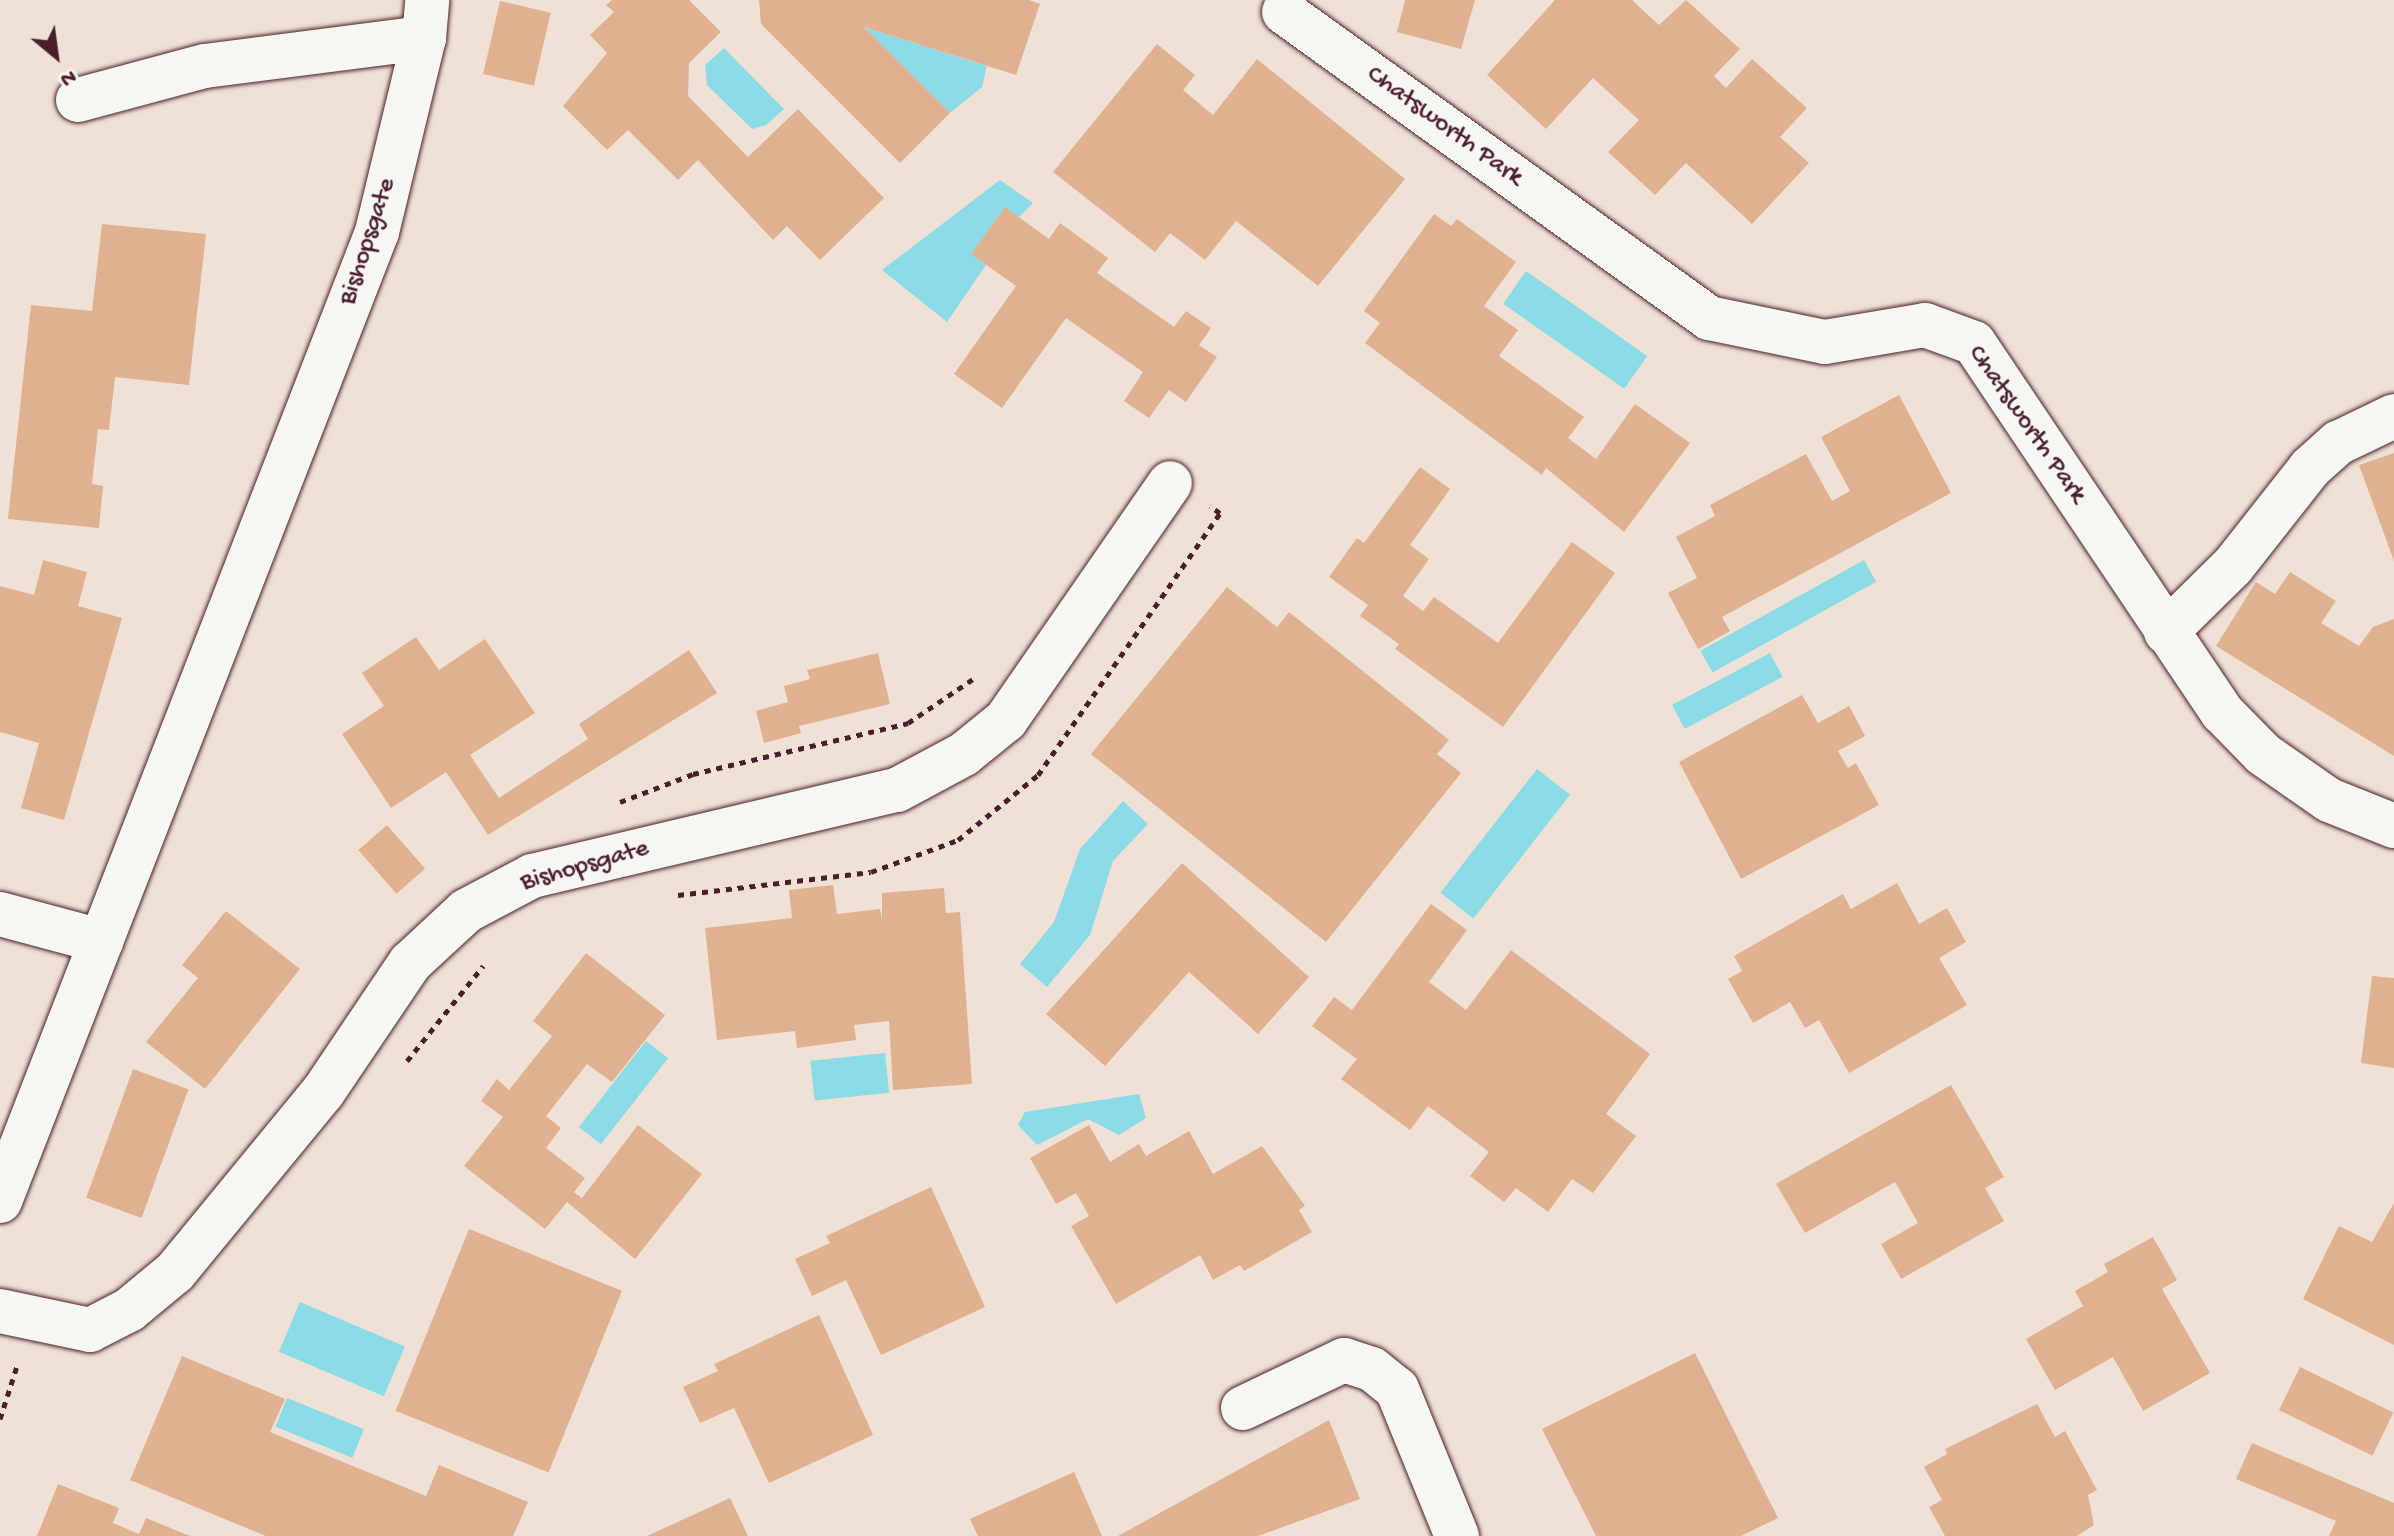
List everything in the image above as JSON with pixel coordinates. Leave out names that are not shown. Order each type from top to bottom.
[{"type":"street","name":"Chatsworth Park","points":[[1284,12],[1709,318],[1825,342],[1925,325],[1974,343],[2222,712],[2263,754],[2329,800],[2394,826]]},
{"type":"street","name":"Bishopsgate","points":[[0,1201],[377,232],[426,19],[205,66],[78,100]]},
{"type":"street","points":[[2166,632],[2233,566],[2310,468],[2338,443],[2394,416]]},
{"type":"street","name":"Bishopsgate","points":[[0,1311],[90,1330],[129,1310],[175,1272],[323,1092],[410,963],[466,911],[532,876],[897,790],[964,754],[1006,720],[1170,483]]},
{"type":"street","points":[[0,914],[101,941]]},
{"type":"street","points":[[1243,1408],[1344,1360],[1372,1369],[1397,1389],[1457,1536]]},
{"type":"path","points":[[674,895],[871,872],[958,840],[1038,775],[1220,513],[1170,483]]},
{"type":"path","points":[[403,1066],[491,958]]},
{"type":"path","points":[[0,1419],[22,1350]]},
{"type":"water","points":[[864,27],[987,66],[982,87],[950,113]]},
{"type":"water","points":[[724,48],[784,109],[766,125],[752,129],[707,85],[705,65]]},
{"type":"water","points":[[1000,180],[1033,203],[1019,217],[1004,208],[972,254],[986,265],[947,322],[882,270]]},
{"type":"water","points":[[1526,271],[1647,356],[1624,389],[1503,304]]},
{"type":"water","points":[[1864,560],[1876,582],[1713,673],[1700,651]]},
{"type":"water","points":[[1770,653],[1783,677],[1685,729],[1672,705]]},
{"type":"water","points":[[1537,769],[1570,795],[1473,919],[1440,893]]},
{"type":"water","points":[[1123,801],[1148,824],[1113,861],[1090,935],[1047,987],[1020,964],[1054,922],[1080,849]]},
{"type":"water","points":[[646,1041],[668,1058],[601,1144],[579,1127]]},
{"type":"water","points":[[885,1053],[889,1093],[815,1101],[810,1061]]},
{"type":"water","points":[[1139,1094],[1146,1118],[1119,1135],[1088,1119],[1037,1145],[1018,1125],[1025,1112]]},
{"type":"water","points":[[300,1302],[405,1347],[384,1396],[279,1352]]},
{"type":"water","points":[[287,1398],[364,1429],[352,1458],[275,1427]]},
{"type":"building","points":[[612,0],[689,0],[721,32],[689,63],[688,96],[748,157],[798,109],[884,198],[820,260],[787,226],[773,240],[698,160],[678,180],[628,130],[607,150],[563,106],[607,53],[590,35],[614,12],[606,5]]},
{"type":"building","points":[[759,0],[1029,0],[1040,4],[1016,75],[864,27],[950,113],[900,163],[761,24]]},
{"type":"building","points":[[1405,0],[1475,0],[1461,49],[1397,32]]},
{"type":"building","points":[[1555,0],[1632,0],[1659,25],[1686,0],[1740,49],[1714,76],[1726,88],[1752,59],[1807,108],[1780,137],[1809,163],[1752,224],[1686,163],[1655,195],[1608,152],[1639,120],[1593,78],[1546,129],[1487,75]]},
{"type":"building","points":[[500,1],[551,13],[534,86],[483,74]]},
{"type":"building","points":[[1157,44],[1195,75],[1183,90],[1213,115],[1257,59],[1405,179],[1318,286],[1236,221],[1205,260],[1170,233],[1155,252],[1053,172]]},
{"type":"building","points":[[1005,207],[1049,239],[1060,223],[1108,258],[1097,273],[1174,327],[1186,311],[1211,328],[1199,345],[1217,357],[1186,402],[1169,390],[1149,418],[1124,401],[1143,372],[1066,318],[1002,408],[954,374],[1016,286],[971,254]]},
{"type":"building","points":[[1434,214],[1451,226],[1457,219],[1516,262],[1484,306],[1518,330],[1499,356],[1584,417],[1568,438],[1596,459],[1635,404],[1690,443],[1624,532],[1546,468],[1542,475],[1365,343],[1380,323],[1364,311]]},
{"type":"building","points":[[102,224],[206,234],[189,385],[115,377],[109,430],[98,429],[92,484],[103,486],[99,528],[8,519],[31,305],[92,311]]},
{"type":"building","points":[[1899,395],[1951,493],[1722,617],[1730,631],[1698,649],[1668,593],[1697,578],[1676,537],[1715,516],[1710,505],[1806,454],[1832,501],[1850,491],[1821,437]]},
{"type":"building","points":[[2394,453],[2394,561],[2359,465]]},
{"type":"building","points":[[1420,467],[1450,489],[1410,545],[1429,559],[1403,596],[1423,611],[1434,597],[1498,643],[1572,542],[1615,573],[1503,727],[1395,649],[1399,644],[1360,616],[1368,605],[1329,577],[1357,538],[1364,543]]},
{"type":"building","points":[[43,560],[87,572],[78,606],[122,618],[64,820],[21,808],[39,743],[0,732],[0,586],[34,595]]},
{"type":"building","points":[[2290,572],[2336,601],[2321,623],[2359,646],[2373,627],[2394,619],[2394,756],[2216,646],[2256,582],[2275,594]]},
{"type":"building","points":[[1227,587],[1277,627],[1289,612],[1449,740],[1437,754],[1461,773],[1326,942],[1091,754]]},
{"type":"building","points":[[416,637],[439,670],[485,639],[535,713],[470,755],[499,798],[588,739],[579,724],[689,650],[717,693],[488,835],[446,772],[391,808],[342,734],[384,706],[362,673]]},
{"type":"building","points":[[878,653],[890,704],[799,726],[801,733],[764,743],[756,711],[788,702],[784,686],[810,679],[807,670]]},
{"type":"building","points":[[1802,695],[1818,723],[1849,706],[1865,736],[1838,751],[1848,768],[1856,763],[1879,805],[1741,879],[1679,762]]},
{"type":"building","points":[[387,825],[425,869],[396,894],[358,850]]},
{"type":"building","points":[[1182,863],[1309,977],[1258,1034],[1189,972],[1105,1066],[1046,1014]]},
{"type":"building","points":[[1897,883],[1919,924],[1947,908],[1966,942],[1939,958],[1967,1005],[1849,1073],[1819,1020],[1805,1028],[1790,1002],[1753,1023],[1728,979],[1742,971],[1734,956],[1843,894],[1851,909]]},
{"type":"building","points":[[833,885],[837,914],[880,909],[882,919],[882,893],[944,888],[946,913],[960,912],[972,1084],[893,1090],[889,1021],[854,1025],[856,1040],[797,1048],[795,1031],[717,1040],[705,928],[792,918],[789,890]]},
{"type":"building","points":[[1431,904],[1467,930],[1429,982],[1466,1010],[1511,950],[1650,1054],[1606,1114],[1636,1136],[1593,1193],[1572,1179],[1548,1212],[1516,1188],[1504,1202],[1470,1176],[1489,1152],[1428,1106],[1410,1130],[1341,1079],[1357,1059],[1312,1026],[1334,997],[1352,1010]]},
{"type":"building","points":[[226,911],[300,969],[205,1089],[146,1042],[198,978],[182,965]]},
{"type":"building","points":[[586,953],[665,1015],[612,1082],[587,1064],[546,1116],[561,1128],[546,1148],[585,1178],[574,1192],[582,1198],[638,1125],[702,1174],[635,1259],[567,1202],[545,1229],[464,1166],[503,1117],[481,1101],[497,1079],[509,1090],[552,1036],[533,1021]]},
{"type":"building","points":[[2372,976],[2394,978],[2394,1068],[2361,1063]]},
{"type":"building","points":[[133,1069],[188,1089],[142,1218],[86,1198]]},
{"type":"building","points":[[1951,1085],[2004,1177],[1985,1188],[2004,1221],[1901,1279],[1881,1244],[1918,1223],[1895,1182],[1805,1233],[1776,1184]]},
{"type":"building","points":[[1089,1125],[1110,1162],[1139,1144],[1146,1156],[1189,1131],[1213,1174],[1262,1146],[1305,1206],[1299,1210],[1312,1232],[1244,1271],[1240,1265],[1213,1280],[1200,1255],[1116,1304],[1071,1226],[1089,1216],[1076,1193],[1056,1204],[1030,1158]]},
{"type":"building","points":[[931,1187],[985,1307],[881,1355],[846,1280],[812,1296],[795,1259],[830,1243],[826,1236]]},
{"type":"building","points":[[2394,1203],[2394,1345],[2303,1299],[2339,1226],[2372,1242]]},
{"type":"building","points":[[469,1229],[622,1291],[549,1473],[396,1411]]},
{"type":"building","points":[[2153,1237],[2177,1280],[2162,1289],[2210,1373],[2143,1411],[2113,1357],[2055,1390],[2026,1339],[2083,1306],[2075,1291],[2108,1272],[2104,1264]]},
{"type":"building","points":[[819,1315],[873,1435],[769,1483],[734,1408],[700,1423],[683,1387],[718,1371],[714,1364]]},
{"type":"building","points":[[1695,1353],[1778,1518],[1741,1536],[1596,1536],[1542,1429]]},
{"type":"building","points":[[182,1356],[285,1399],[270,1432],[426,1496],[439,1465],[528,1502],[513,1536],[266,1536],[130,1480]]},
{"type":"building","points":[[2300,1367],[2393,1413],[2372,1456],[2279,1410]]},
{"type":"building","points":[[2037,1404],[2055,1437],[2065,1431],[2097,1490],[2088,1495],[2094,1525],[2077,1536],[1945,1536],[1929,1507],[1942,1500],[1924,1467],[1947,1454],[1945,1449]]},
{"type":"building","points":[[1329,1420],[1360,1499],[1258,1536],[1118,1536]]},
{"type":"building","points":[[2252,1443],[2394,1503],[2394,1536],[2329,1536],[2336,1521],[2236,1479]]},
{"type":"building","points":[[1074,1472],[1102,1536],[978,1536],[970,1519]]},
{"type":"building","points":[[58,1484],[119,1508],[113,1523],[139,1534],[146,1518],[190,1536],[37,1536]]},
{"type":"building","points":[[730,1498],[748,1536],[647,1536]]}]
